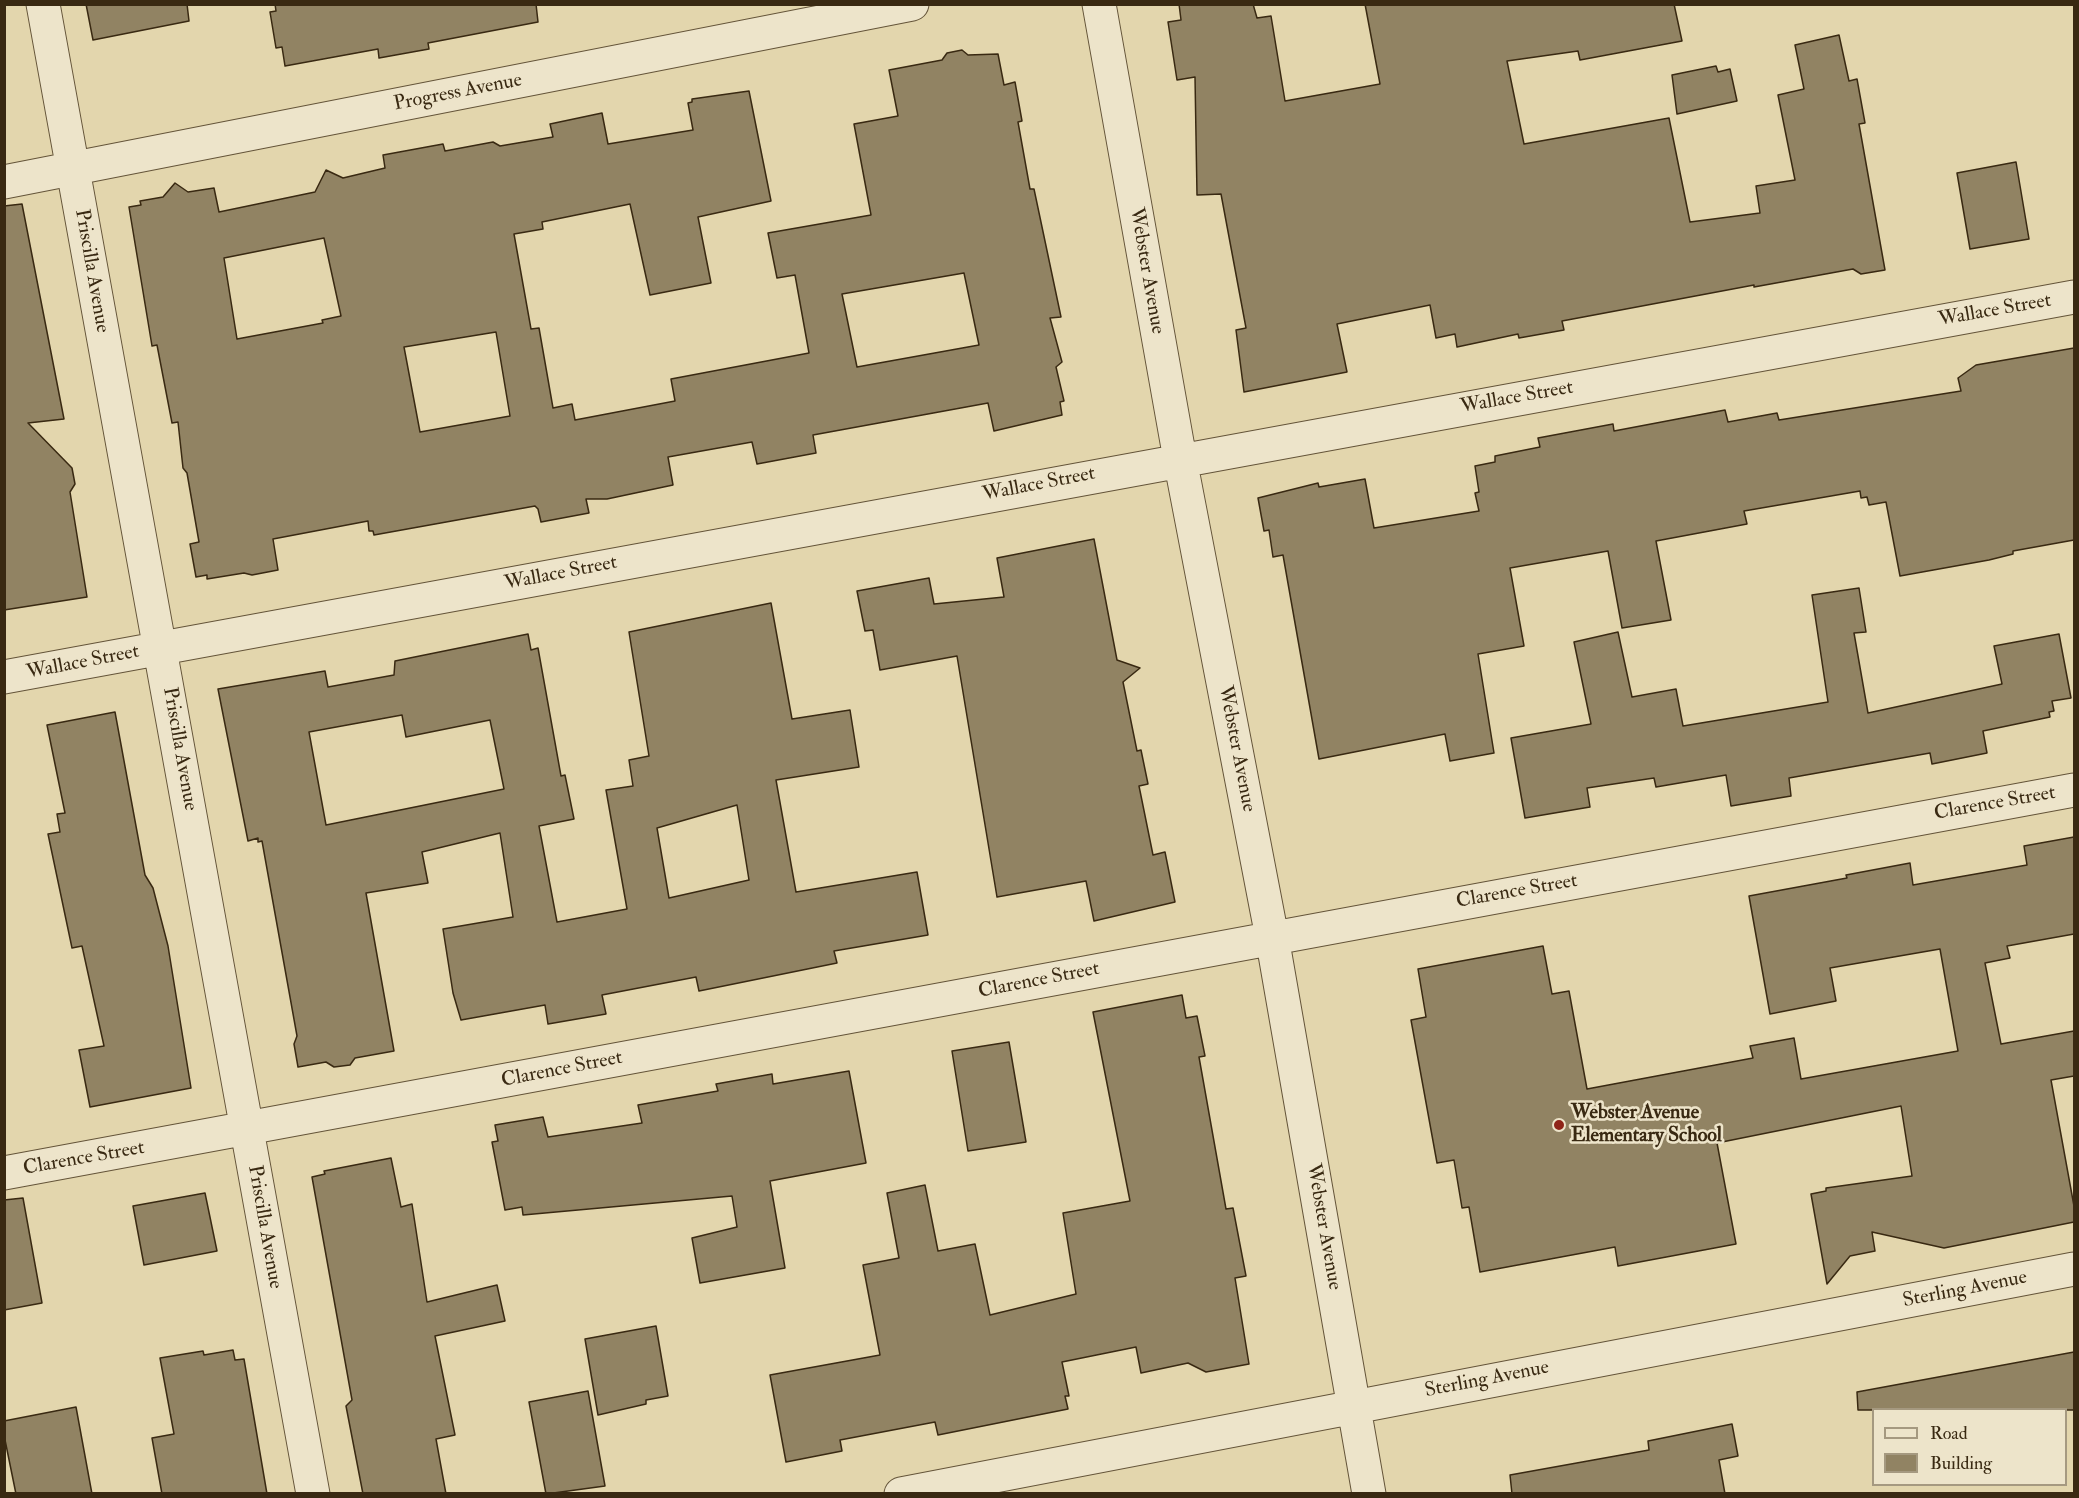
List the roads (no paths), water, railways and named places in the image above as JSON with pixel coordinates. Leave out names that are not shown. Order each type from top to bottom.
[{"type":"street","name":"Priscilla Avenue","points":[[44,4],[313,1494]]},
{"type":"street","name":"Progress Avenue","points":[[4,182],[912,4]]},
{"type":"street","name":"Webster Avenue","points":[[1099,4],[1180,459],[1272,937],[1369,1494]]},
{"type":"street","name":"Wallace Street","points":[[4,678],[1180,459],[2074,297]]},
{"type":"street","name":"Clarence Street","points":[[4,1173],[2074,790]]},
{"type":"street","name":"Sterling Avenue","points":[[901,1494],[2074,1269]]},
{"type":"place","name":"Webster Avenue Elementary School","points":[[1559,1125]]}]
